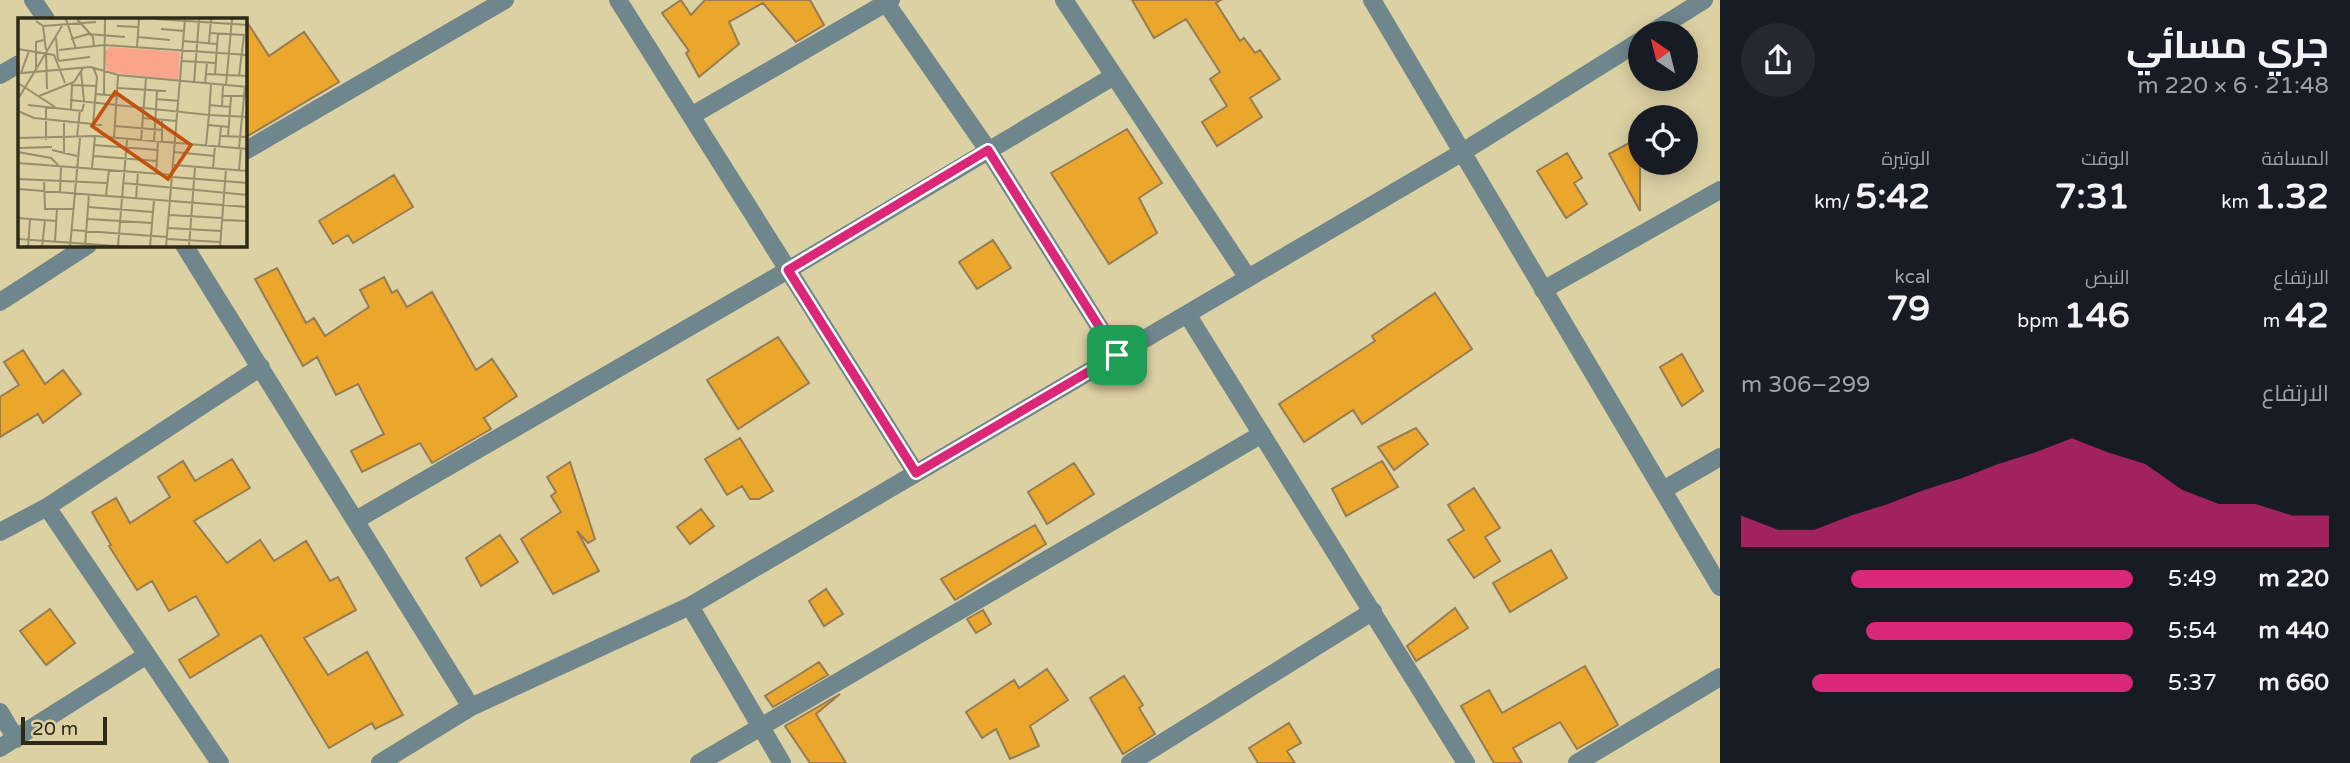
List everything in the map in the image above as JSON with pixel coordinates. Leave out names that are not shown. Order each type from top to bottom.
[{"type":"street","points":[[33,0],[45,18]]},
{"type":"street","points":[[247,150],[505,0]]},
{"type":"street","points":[[618,0],[916,473]]},
{"type":"street","points":[[1064,0],[1248,278]]},
{"type":"street","points":[[1372,0],[1720,587]]},
{"type":"street","points":[[1670,21],[1704,0]]},
{"type":"street","points":[[691,116],[887,1],[988,150],[1117,355]]},
{"type":"street","points":[[380,763],[471,707],[690,606],[1461,153],[1628,49]]},
{"type":"street","points":[[0,75],[18,65]]},
{"type":"street","points":[[356,520],[788,270],[1114,76]]},
{"type":"street","points":[[1543,290],[1720,190]]},
{"type":"street","points":[[0,302],[85,247]]},
{"type":"street","points":[[185,247],[471,707]]},
{"type":"street","points":[[1187,314],[1466,763]]},
{"type":"street","points":[[0,532],[47,507],[261,366]]},
{"type":"street","points":[[699,763],[1262,434]]},
{"type":"street","points":[[1663,490],[1720,457]]},
{"type":"street","points":[[47,507],[220,763]]},
{"type":"street","points":[[690,606],[782,763]]},
{"type":"street","points":[[1130,763],[1373,611]]},
{"type":"street","points":[[0,748],[147,654]]},
{"type":"street","points":[[1577,763],[1720,677]]},
{"type":"street","points":[[0,712],[16,739]]},
{"type":"building","points":[[681,0],[691,15],[705,0],[810,0],[824,25],[796,42],[763,3],[729,22],[739,44],[699,77],[686,53],[689,51],[662,13]]},
{"type":"building","points":[[1132,0],[1221,0],[1216,3],[1240,41],[1244,38],[1255,53],[1260,50],[1280,79],[1250,98],[1262,117],[1217,146],[1202,122],[1227,106],[1210,79],[1220,72],[1186,19],[1154,38]]},
{"type":"building","points":[[247,22],[269,56],[304,32],[339,82],[247,136]]},
{"type":"building","points":[[1127,129],[1162,183],[1139,198],[1157,233],[1109,264],[1051,173]]},
{"type":"building","points":[[1628,144],[1628,175],[1640,175],[1640,211],[1609,154]]},
{"type":"building","points":[[1567,153],[1582,178],[1574,183],[1587,204],[1566,218],[1537,171]]},
{"type":"building","points":[[394,175],[413,207],[353,243],[348,235],[333,244],[319,221]]},
{"type":"building","points":[[993,240],[1011,268],[977,289],[959,262]]},
{"type":"building","points":[[277,268],[306,323],[314,318],[325,336],[369,307],[360,290],[384,277],[392,293],[397,290],[407,307],[432,292],[476,370],[492,359],[517,396],[484,418],[491,429],[432,463],[420,443],[362,472],[351,451],[384,434],[358,384],[336,395],[317,357],[303,366],[255,279]]},
{"type":"building","points":[[1435,293],[1472,349],[1362,424],[1353,410],[1304,442],[1279,404],[1375,341],[1372,336]]},
{"type":"building","points":[[778,337],[809,383],[738,429],[707,380]]},
{"type":"building","points":[[23,350],[45,384],[63,370],[81,394],[43,423],[38,414],[0,437],[0,397],[19,385],[4,362]]},
{"type":"building","points":[[1682,354],[1703,391],[1682,406],[1660,367]]},
{"type":"building","points":[[1416,428],[1428,444],[1394,470],[1378,447]]},
{"type":"building","points":[[740,438],[773,491],[759,499],[750,499],[742,486],[727,495],[705,459]]},
{"type":"building","points":[[232,459],[250,488],[194,521],[227,563],[260,540],[274,561],[306,541],[330,581],[338,577],[356,610],[304,638],[328,675],[367,652],[403,715],[375,729],[372,723],[329,748],[261,635],[190,678],[179,660],[219,635],[196,596],[169,611],[152,581],[137,590],[109,546],[111,545],[92,512],[116,498],[130,523],[170,497],[158,477],[183,461],[195,481]]},
{"type":"building","points":[[1382,461],[1398,487],[1346,516],[1332,489]]},
{"type":"building","points":[[570,462],[595,539],[588,543],[577,531],[599,571],[553,594],[521,539],[561,512],[551,496],[556,492],[547,477]]},
{"type":"building","points":[[1074,463],[1094,494],[1047,524],[1028,492]]},
{"type":"building","points":[[1474,488],[1500,528],[1485,537],[1500,561],[1474,578],[1448,540],[1464,530],[1448,505]]},
{"type":"building","points":[[701,509],[714,526],[690,544],[677,527]]},
{"type":"building","points":[[1035,525],[1046,544],[955,600],[941,579]]},
{"type":"building","points":[[500,535],[518,562],[481,586],[466,558]]},
{"type":"building","points":[[1551,550],[1567,578],[1510,612],[1493,583]]},
{"type":"building","points":[[826,589],[843,614],[824,626],[809,601]]},
{"type":"building","points":[[1455,608],[1468,628],[1416,661],[1407,646]]},
{"type":"building","points":[[50,609],[75,643],[46,665],[20,631]]},
{"type":"building","points":[[983,610],[991,624],[976,633],[967,619]]},
{"type":"building","points":[[819,662],[828,675],[773,707],[765,696]]},
{"type":"building","points":[[1585,666],[1618,725],[1577,749],[1560,722],[1513,748],[1522,763],[1494,763],[1461,706],[1489,690],[1502,713]]},
{"type":"building","points":[[1047,669],[1068,700],[1030,726],[1039,746],[1010,759],[996,729],[982,738],[966,712],[1014,680],[1019,688]]},
{"type":"building","points":[[1124,676],[1143,705],[1139,708],[1155,734],[1123,754],[1090,698]]},
{"type":"building","points":[[840,694],[816,714],[846,763],[810,763],[785,726]]},
{"type":"building","points":[[1289,723],[1301,743],[1287,751],[1295,763],[1258,763],[1249,748]]},
{"type":"route","points":[[988,150],[1117,355],[916,473],[788,270],[988,150]]}]
